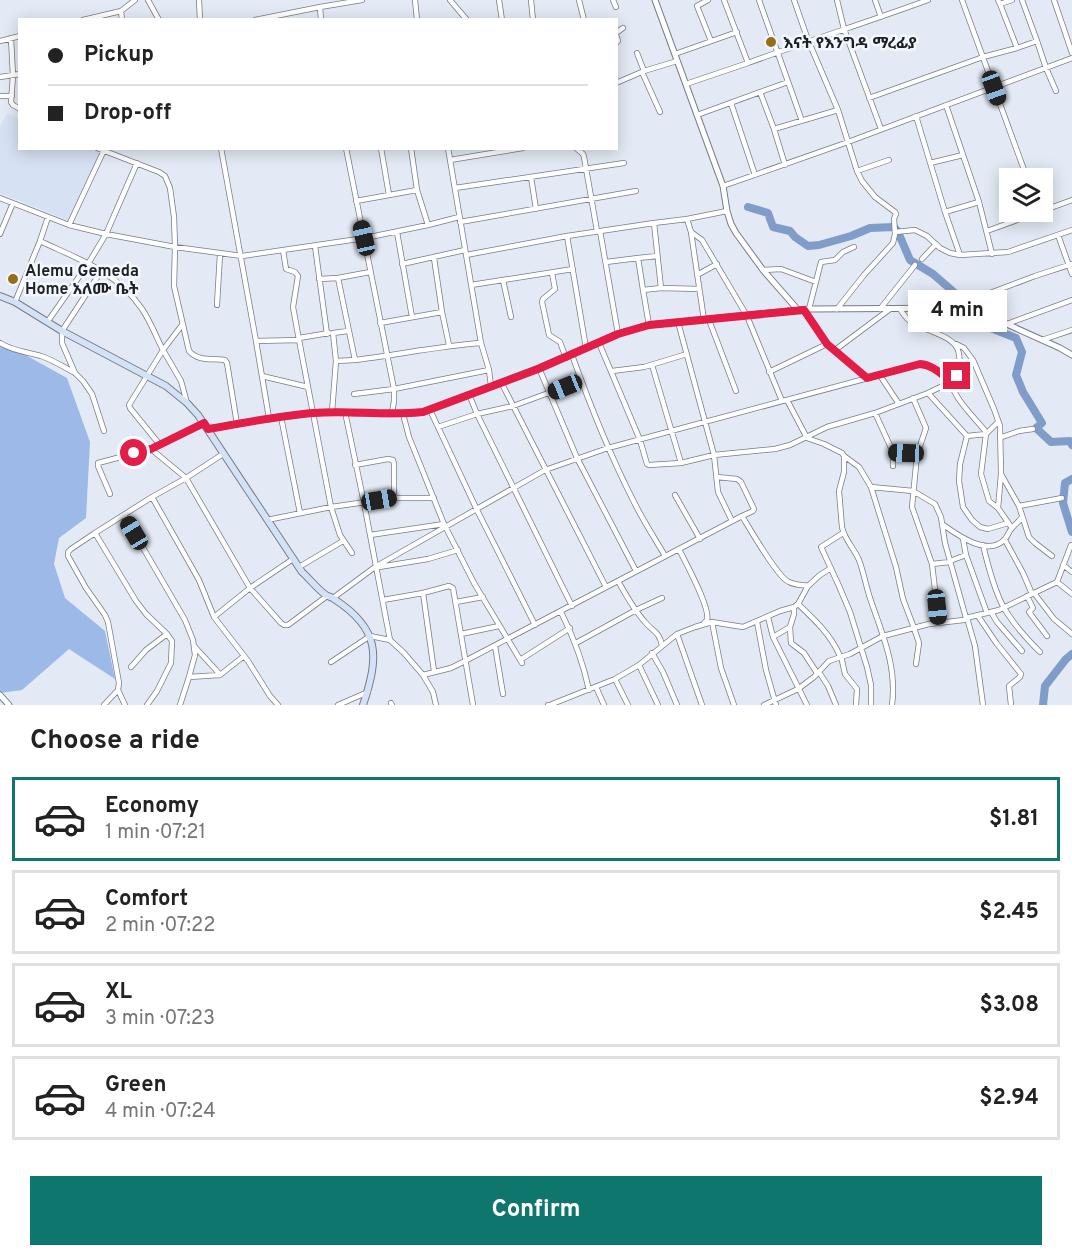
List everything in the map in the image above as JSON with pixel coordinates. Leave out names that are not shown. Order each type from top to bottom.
[{"type":"main road","points":[[0,296],[15,302],[62,331],[166,386],[187,403],[206,426],[299,567],[312,582],[358,619],[370,636],[374,660],[363,705]]},
{"type":"street","points":[[91,18],[121,11],[135,0]]},
{"type":"street","points":[[148,0],[158,18]]},
{"type":"street","points":[[199,0],[200,18]]},
{"type":"street","points":[[265,18],[362,0]]},
{"type":"street","points":[[415,0],[417,18]]},
{"type":"street","points":[[450,0],[465,18]]},
{"type":"street","points":[[499,0],[502,18]]},
{"type":"street","points":[[531,0],[533,18]]},
{"type":"street","points":[[579,0],[584,18]]},
{"type":"street","points":[[613,0],[616,7]]},
{"type":"street","points":[[655,0],[723,186],[727,211],[736,233],[763,270],[804,310],[827,344],[867,378]]},
{"type":"street","points":[[708,0],[695,3],[711,41]]},
{"type":"street","points":[[724,0],[748,63]]},
{"type":"street","points":[[759,0],[802,121]]},
{"type":"street","points":[[794,0],[808,40],[838,110],[857,171],[875,198],[896,214],[893,243],[837,309]]},
{"type":"street","points":[[837,0],[844,29],[881,129]]},
{"type":"street","points":[[875,0],[881,17]]},
{"type":"street","points":[[686,84],[928,0]]},
{"type":"street","points":[[962,0],[1023,168]]},
{"type":"street","points":[[1012,0],[999,2],[1017,48]]},
{"type":"street","points":[[1022,0],[1056,91]]},
{"type":"street","points":[[1054,0],[1072,53]]},
{"type":"street","points":[[320,7],[321,18]]},
{"type":"street","points":[[121,11],[122,18]]},
{"type":"street","points":[[618,32],[623,28]]},
{"type":"street","points":[[618,82],[711,41],[737,32]]},
{"type":"street","points":[[0,40],[18,36]]},
{"type":"street","points":[[11,38],[13,76],[11,102],[18,108]]},
{"type":"street","points":[[869,98],[983,57],[1037,41]]},
{"type":"street","points":[[637,53],[660,112]]},
{"type":"street","points":[[723,186],[1072,58]]},
{"type":"street","points":[[0,77],[18,75]]},
{"type":"street","points":[[697,115],[788,82]]},
{"type":"street","points":[[760,92],[785,165]]},
{"type":"street","points":[[0,96],[12,96]]},
{"type":"street","points":[[730,103],[755,175]]},
{"type":"street","points":[[946,105],[987,231],[992,254]]},
{"type":"street","points":[[774,129],[838,110]]},
{"type":"street","points":[[916,116],[960,255]]},
{"type":"street","points":[[69,225],[104,150],[165,176],[173,209],[174,286],[189,351],[201,359],[223,359],[227,363],[237,424]]},
{"type":"street","points":[[221,150],[269,418]]},
{"type":"street","points":[[346,150],[394,389],[392,413]]},
{"type":"street","points":[[381,150],[389,195]]},
{"type":"street","points":[[411,150],[417,190],[428,225]]},
{"type":"street","points":[[448,150],[481,343],[491,386]]},
{"type":"street","points":[[450,160],[511,150]]},
{"type":"street","points":[[578,150],[583,154],[606,262],[618,334]]},
{"type":"street","points":[[930,163],[963,155]]},
{"type":"street","points":[[857,171],[889,160]]},
{"type":"street","points":[[48,321],[106,234],[137,163]]},
{"type":"street","points":[[455,188],[624,163]]},
{"type":"street","points":[[531,177],[536,209]]},
{"type":"street","points":[[356,201],[417,190]]},
{"type":"street","points":[[0,198],[69,225],[106,234],[175,247],[242,256],[364,238],[428,225],[636,191]]},
{"type":"street","points":[[1053,207],[1072,201]]},
{"type":"street","points":[[945,212],[978,202]]},
{"type":"street","points":[[0,234],[13,203]]},
{"type":"street","points":[[402,264],[727,211]]},
{"type":"street","points":[[15,302],[48,217]]},
{"type":"street","points":[[687,219],[706,320],[736,391]]},
{"type":"street","points":[[987,231],[1012,222]]},
{"type":"street","points":[[654,223],[661,288]]},
{"type":"street","points":[[895,232],[915,230],[927,236],[939,248],[950,254],[960,255],[1008,252],[1072,230]]},
{"type":"street","points":[[397,232],[412,317]]},
{"type":"street","points":[[691,232],[702,240],[747,316],[769,372],[807,438],[842,453],[859,467],[871,487],[896,567],[903,599],[915,627],[919,644],[916,664]]},
{"type":"street","points":[[1058,235],[1071,265],[1072,274]]},
{"type":"street","points":[[567,236],[586,348]]},
{"type":"street","points":[[40,241],[102,270],[118,282],[149,320],[181,381],[187,403]]},
{"type":"street","points":[[922,260],[936,244]]},
{"type":"street","points":[[315,246],[327,333]]},
{"type":"street","points":[[804,310],[816,282],[821,262],[835,260],[845,250],[854,247]]},
{"type":"street","points":[[283,250],[286,269],[296,272],[297,276],[293,307],[330,507],[343,541],[352,553]]},
{"type":"street","points":[[217,305],[220,254]]},
{"type":"street","points":[[606,262],[657,256]]},
{"type":"street","points":[[434,258],[449,345]]},
{"type":"street","points":[[638,258],[649,325]]},
{"type":"street","points":[[697,275],[717,264]]},
{"type":"street","points":[[880,309],[915,265]]},
{"type":"street","points":[[972,307],[982,296],[1071,265]]},
{"type":"street","points":[[471,285],[573,269]]},
{"type":"street","points":[[763,270],[781,269],[816,282]]},
{"type":"street","points":[[75,373],[62,344],[62,331],[102,270]]},
{"type":"street","points":[[319,279],[370,272]]},
{"type":"street","points":[[552,273],[555,289],[542,302],[549,335],[560,342],[569,356],[608,448],[634,502],[665,556]]},
{"type":"street","points":[[338,278],[355,360]]},
{"type":"street","points":[[503,280],[511,317]]},
{"type":"street","points":[[643,290],[699,289]]},
{"type":"street","points":[[1007,324],[1072,300]]},
{"type":"street","points":[[110,494],[98,464],[151,449],[206,426],[313,413],[403,414],[430,410],[538,369],[618,334],[649,325],[804,310],[972,307],[1072,355]]},
{"type":"street","points":[[835,350],[890,309]]},
{"type":"street","points":[[900,309],[912,322],[964,348],[973,360],[1000,426],[1002,437],[998,508]]},
{"type":"street","points":[[380,323],[442,312]]},
{"type":"street","points":[[678,322],[714,455],[718,492],[732,521]]},
{"type":"street","points":[[160,445],[129,405],[163,350],[182,325]]},
{"type":"street","points":[[1042,340],[1072,330]]},
{"type":"street","points":[[256,341],[299,339],[348,331]]},
{"type":"street","points":[[332,412],[336,361],[333,333]]},
{"type":"street","points":[[0,343],[10,349],[43,357],[75,373],[92,394],[104,431]]},
{"type":"street","points":[[336,361],[387,356],[449,345],[481,343]]},
{"type":"street","points":[[599,343],[649,465],[681,463],[714,455],[775,449],[807,438],[827,427],[875,413],[928,393],[955,380],[959,362],[955,344]]},
{"type":"street","points":[[769,372],[827,344]]},
{"type":"street","points":[[612,371],[652,365],[687,354]]},
{"type":"street","points":[[151,449],[186,478],[250,588],[281,623],[288,625],[375,567],[445,525],[477,510],[545,470],[608,448],[920,364],[933,368],[951,382],[952,389],[986,434]]},
{"type":"street","points":[[652,365],[681,463]]},
{"type":"street","points":[[538,369],[577,458],[636,571]]},
{"type":"street","points":[[354,394],[394,389],[489,370]]},
{"type":"street","points":[[879,374],[899,404]]},
{"type":"street","points":[[262,376],[308,387]]},
{"type":"street","points":[[438,428],[477,414],[513,406],[581,381]]},
{"type":"street","points":[[501,382],[606,587]]},
{"type":"street","points":[[928,393],[967,436]]},
{"type":"street","points":[[469,394],[572,606]]},
{"type":"street","points":[[913,398],[926,428],[917,454],[912,507],[932,564],[939,623]]},
{"type":"street","points":[[430,410],[535,625]]},
{"type":"street","points":[[345,412],[390,640]]},
{"type":"street","points":[[875,413],[893,452],[892,466]]},
{"type":"street","points":[[403,414],[409,437],[445,525],[499,626],[521,661],[570,628]]},
{"type":"street","points":[[281,417],[300,513]]},
{"type":"street","points":[[998,422],[986,434],[981,474],[989,501],[998,508],[1010,525]]},
{"type":"street","points":[[1002,437],[1033,429]]},
{"type":"street","points":[[967,436],[986,434]]},
{"type":"street","points":[[967,436],[960,464],[959,481],[963,507],[972,520],[988,529],[1019,522],[1022,517]]},
{"type":"street","points":[[893,452],[917,454]]},
{"type":"street","points":[[104,705],[118,690],[120,683],[108,622],[86,588],[68,552],[223,454]]},
{"type":"street","points":[[844,456],[844,472],[838,498],[843,533],[860,564],[883,636],[894,689],[891,705]]},
{"type":"street","points":[[355,465],[393,460],[394,498]]},
{"type":"street","points":[[1001,474],[1019,506],[1029,537],[1052,556]]},
{"type":"street","points":[[423,675],[465,662],[618,580],[753,512],[754,509],[741,482],[737,479],[717,477]]},
{"type":"street","points":[[871,487],[913,491],[935,504],[939,509],[945,543],[975,646],[983,705]]},
{"type":"street","points":[[675,495],[700,538]]},
{"type":"street","points":[[152,497],[199,580],[214,617],[278,705]]},
{"type":"street","points":[[267,520],[330,507],[394,498],[434,498]]},
{"type":"street","points":[[1019,506],[1062,498]]},
{"type":"street","points":[[124,515],[186,620],[194,646],[195,655],[180,705]]},
{"type":"street","points":[[742,516],[783,577],[788,582],[808,586]]},
{"type":"street","points":[[942,524],[963,539],[973,543],[994,545],[1005,540]]},
{"type":"street","points":[[370,535],[445,525]]},
{"type":"street","points":[[1010,525],[1005,540],[1023,573],[1031,594],[1033,608],[1029,612],[1047,636]]},
{"type":"street","points":[[95,533],[136,601],[172,641],[171,663],[147,705]]},
{"type":"street","points":[[843,533],[820,547],[847,605],[867,667],[871,685],[871,705]]},
{"type":"street","points":[[963,539],[966,555],[989,613],[1022,651]]},
{"type":"street","points":[[299,567],[343,541]]},
{"type":"street","points":[[983,545],[1004,608],[1040,652]]},
{"type":"street","points":[[764,705],[775,703],[798,689],[829,661],[850,654],[883,636],[915,627],[964,620],[989,613],[1057,582],[1071,545]]},
{"type":"street","points":[[550,705],[615,679],[639,664],[677,634],[705,623],[707,619],[703,600],[679,549]]},
{"type":"street","points":[[375,567],[428,559],[458,550]]},
{"type":"street","points":[[932,564],[941,564],[966,555]]},
{"type":"street","points":[[214,617],[250,588],[293,559]]},
{"type":"street","points":[[1063,565],[1072,572]]},
{"type":"street","points":[[831,568],[808,586],[796,605],[790,627],[792,645],[804,653],[828,686],[836,705]]},
{"type":"street","points":[[618,580],[646,624],[656,631],[662,645]]},
{"type":"street","points":[[1057,582],[1072,594]]},
{"type":"street","points":[[383,600],[451,586],[453,588],[473,705]]},
{"type":"street","points":[[423,593],[434,671]]},
{"type":"street","points":[[1031,594],[1054,619],[1072,634]]},
{"type":"street","points":[[456,602],[483,597]]},
{"type":"street","points":[[576,643],[662,598]]},
{"type":"street","points":[[700,625],[712,622],[743,627],[796,605]]},
{"type":"street","points":[[796,605],[814,619],[831,639],[841,656],[846,674],[857,689],[856,705]]},
{"type":"street","points":[[561,612],[576,643],[589,690]]},
{"type":"street","points":[[978,616],[1021,674],[1009,686],[1011,705]]},
{"type":"street","points":[[768,617],[773,637],[807,705]]},
{"type":"street","points":[[712,622],[720,668],[734,705]]},
{"type":"street","points":[[756,622],[775,703]]},
{"type":"street","points":[[461,633],[499,626]]},
{"type":"street","points":[[773,637],[790,627]]},
{"type":"street","points":[[131,667],[146,650],[167,634]]},
{"type":"street","points":[[677,634],[702,705]]},
{"type":"street","points":[[331,662],[370,636],[390,640],[423,675],[433,692],[436,705]]},
{"type":"street","points":[[194,646],[220,675]]},
{"type":"street","points":[[495,646],[503,694]]},
{"type":"street","points":[[652,653],[677,705]]},
{"type":"street","points":[[189,677],[220,675],[244,656]]},
{"type":"street","points":[[639,664],[658,705]]},
{"type":"street","points":[[615,679],[628,705]]},
{"type":"street","points":[[596,687],[604,705]]},
{"type":"street","points":[[118,690],[125,705]]},
{"type":"street","points":[[338,705],[368,692]]},
{"type":"street","points":[[0,695],[9,705]]},
{"type":"street","points":[[569,697],[573,705]]},
{"type":"shaded area","points":[[7,113],[18,118],[18,150],[93,150],[101,153],[70,221],[0,193],[0,127]]},
{"type":"shaded area","points":[[0,347],[20,352],[67,378],[90,442],[86,518],[59,538],[54,564],[65,598],[105,631],[115,679],[69,649],[22,690],[0,693]]},
{"type":"waterway","points":[[748,207],[768,213],[773,227],[790,231],[808,246],[851,236],[870,228],[894,227],[910,260],[933,274],[956,294],[961,308],[983,325],[1016,338],[1022,352],[1016,375],[1023,392],[1042,423],[1036,428],[1051,442],[1070,441],[1072,445]]},
{"type":"waterway","points":[[1072,479],[1065,483],[1063,503],[1072,532]]},
{"type":"waterway","points":[[1043,705],[1045,686],[1072,654]]},
{"type":"place","name":"እናት የእንግዳ ማረፊያ","points":[[771,42]]},
{"type":"place","name":"Alemu Gemeda Home አለሙ ቤት","points":[[13,279]]},
{"type":"route","points":[[134,453],[151,449],[204,423],[208,429],[313,413],[403,414],[423,412],[538,369],[618,334],[649,325],[804,310],[827,344],[867,378],[920,364],[933,368],[951,382],[957,376]]}]
